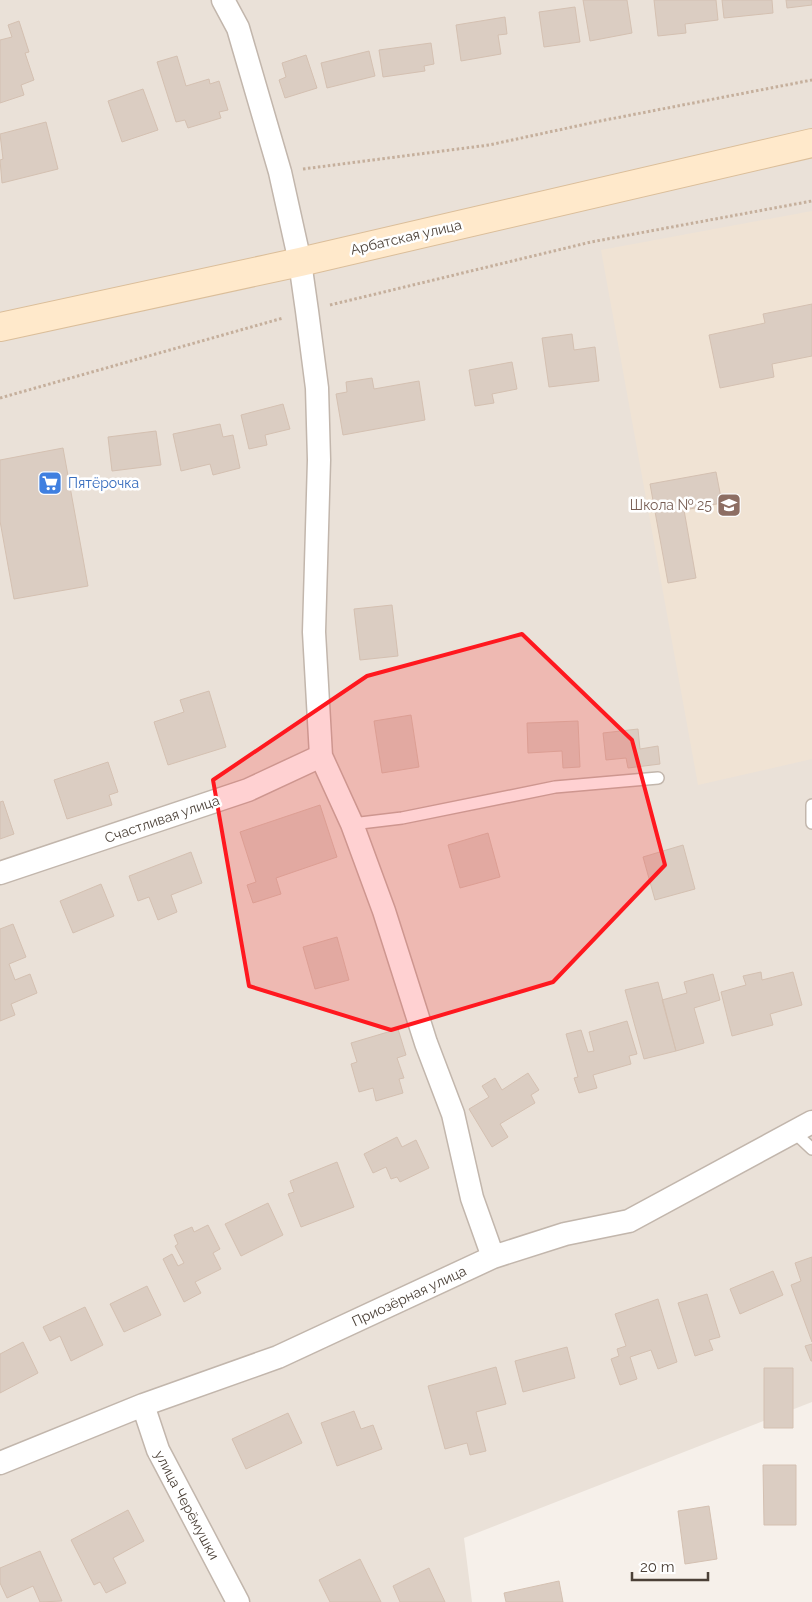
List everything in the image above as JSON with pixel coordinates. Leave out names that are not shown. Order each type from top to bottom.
[{"type":"main road","name":"Арбатская улица","points":[[0,327],[300,262],[812,143]]},
{"type":"street","points":[[223,0],[238,28],[280,172],[300,262],[317,388],[319,451],[314,632],[321,756],[352,824],[384,911],[426,1043],[453,1114],[472,1198],[493,1257]]},
{"type":"street","name":"Счастливая улица","points":[[0,873],[248,790],[321,756]]},
{"type":"street","name":"Приозёрная улица","points":[[0,1463],[143,1405],[278,1357],[493,1257],[565,1234],[629,1221],[803,1127]]},
{"type":"street","name":"улица Черёмушки","points":[[143,1405],[158,1450],[238,1602]]},
{"type":"lane","points":[[352,824],[402,818],[555,787],[658,778]]},
{"type":"lane","points":[[812,806],[812,824]]},
{"type":"lane","points":[[803,1127],[812,1149]]},
{"type":"path","points":[[280,172],[489,145],[600,120],[812,80]]},
{"type":"path","points":[[0,398],[307,311],[591,242],[812,201]]},
{"type":"highlighted area","points":[[522,634],[632,740],[665,865],[553,982],[391,1030],[249,986],[213,780],[367,676]]},
{"type":"shaded area","points":[[0,0],[812,0],[812,1402],[464,1538],[472,1602],[0,1602]]},
{"type":"shaded area","name":"Школа № 25","points":[[812,211],[812,759],[698,785],[601,250]]},
{"type":"building","points":[[583,0],[627,0],[632,33],[590,41]]},
{"type":"building","points":[[654,0],[716,0],[718,20],[685,24],[686,33],[658,36]]},
{"type":"building","points":[[722,0],[772,0],[773,13],[724,18]]},
{"type":"building","points":[[786,0],[812,0],[812,5],[787,8]]},
{"type":"building","points":[[575,7],[580,42],[544,47],[539,12]]},
{"type":"building","points":[[505,17],[507,34],[498,35],[501,54],[461,61],[456,25]]},
{"type":"building","points":[[19,21],[29,52],[25,53],[34,80],[21,85],[24,95],[0,103],[0,40],[12,37],[8,25]]},
{"type":"building","points":[[431,43],[434,64],[424,66],[425,71],[383,77],[379,50]]},
{"type":"building","points":[[369,51],[375,76],[327,88],[321,63]]},
{"type":"building","points":[[306,55],[317,88],[285,98],[279,80],[286,77],[282,63]]},
{"type":"building","points":[[177,56],[186,86],[209,79],[210,84],[219,81],[228,110],[219,112],[221,118],[188,128],[185,120],[176,122],[157,62]]},
{"type":"building","points":[[143,89],[158,130],[122,142],[108,101]]},
{"type":"building","points":[[46,122],[58,169],[2,183],[0,160],[3,159],[0,134]]},
{"type":"building","points":[[812,304],[812,356],[772,364],[774,377],[720,388],[709,335],[765,323],[763,314]]},
{"type":"building","points":[[572,334],[574,350],[595,347],[599,381],[549,387],[542,338]]},
{"type":"building","points":[[512,362],[517,389],[492,394],[494,403],[475,406],[469,370]]},
{"type":"building","points":[[372,378],[374,389],[419,381],[425,420],[343,435],[336,394],[347,392],[346,382]]},
{"type":"building","points":[[283,404],[290,429],[265,435],[267,445],[249,449],[241,415]]},
{"type":"building","points":[[220,424],[223,437],[233,435],[240,468],[213,475],[210,464],[181,471],[173,434]]},
{"type":"building","points":[[156,431],[161,465],[112,471],[108,437]]},
{"type":"building","points":[[63,448],[88,586],[14,599],[0,521],[0,460]]},
{"type":"building","points":[[716,472],[722,503],[684,510],[696,578],[668,583],[650,484]]},
{"type":"building","points":[[392,605],[398,656],[360,660],[354,609]]},
{"type":"building","points":[[209,691],[226,747],[168,765],[154,722],[184,712],[180,700]]},
{"type":"building","points":[[411,715],[419,767],[382,773],[374,721]]},
{"type":"building","points":[[578,721],[580,767],[563,768],[562,751],[528,753],[527,723]]},
{"type":"building","points":[[638,729],[640,749],[658,746],[660,764],[628,768],[626,758],[606,760],[603,733]]},
{"type":"building","points":[[108,762],[118,792],[109,795],[112,805],[67,819],[54,780]]},
{"type":"building","points":[[3,801],[14,834],[0,839],[0,802]]},
{"type":"building","points":[[320,805],[337,857],[276,878],[281,894],[253,903],[247,885],[256,882],[240,832]]},
{"type":"building","points":[[488,833],[500,877],[460,888],[448,845]]},
{"type":"building","points":[[683,845],[695,889],[655,900],[643,857]]},
{"type":"building","points":[[191,852],[202,883],[171,895],[177,912],[158,920],[149,897],[138,901],[129,876]]},
{"type":"building","points":[[101,884],[114,916],[73,933],[60,901]]},
{"type":"building","points":[[13,924],[26,957],[9,964],[15,980],[30,974],[37,993],[11,1004],[15,1015],[0,1021],[0,929]]},
{"type":"building","points":[[337,937],[349,980],[315,989],[303,947]]},
{"type":"building","points":[[761,972],[762,980],[793,972],[802,1005],[770,1014],[773,1025],[732,1036],[721,992],[746,985],[743,976]]},
{"type":"building","points":[[713,974],[720,1000],[694,1008],[704,1043],[676,1051],[662,1000],[687,993],[684,982]]},
{"type":"building","points":[[658,982],[676,1051],[644,1059],[625,990]]},
{"type":"building","points":[[627,1021],[637,1054],[629,1056],[631,1064],[593,1075],[597,1088],[579,1093],[574,1078],[578,1077],[566,1034],[581,1030],[588,1052],[594,1051],[589,1032]]},
{"type":"building","points":[[398,1029],[406,1055],[397,1058],[404,1078],[399,1079],[403,1093],[376,1101],[373,1088],[359,1092],[351,1064],[357,1062],[351,1043]]},
{"type":"building","points":[[528,1073],[539,1090],[531,1095],[535,1103],[500,1124],[508,1137],[492,1147],[469,1109],[489,1097],[482,1086],[495,1078],[502,1090]]},
{"type":"building","points":[[397,1137],[402,1147],[416,1140],[429,1168],[400,1182],[397,1177],[391,1179],[386,1167],[373,1173],[364,1154]]},
{"type":"building","points":[[337,1162],[354,1207],[301,1227],[288,1194],[294,1192],[290,1181]]},
{"type":"building","points":[[268,1203],[283,1235],[241,1256],[225,1224]]},
{"type":"building","points":[[208,1225],[220,1249],[213,1253],[221,1269],[195,1282],[201,1293],[184,1302],[163,1259],[172,1254],[178,1266],[184,1263],[175,1246],[178,1244],[174,1235],[192,1227],[194,1232]]},
{"type":"building","points":[[812,1257],[812,1342],[791,1285],[801,1281],[795,1263]]},
{"type":"building","points":[[773,1271],[783,1295],[740,1314],[730,1289]]},
{"type":"building","points":[[147,1286],[161,1315],[124,1332],[110,1304]]},
{"type":"building","points":[[707,1294],[720,1337],[709,1340],[713,1350],[695,1356],[678,1303]]},
{"type":"building","points":[[658,1299],[677,1362],[658,1369],[651,1350],[630,1357],[637,1379],[620,1385],[611,1359],[619,1356],[617,1349],[626,1346],[615,1314]]},
{"type":"building","points":[[85,1307],[103,1345],[71,1361],[60,1336],[50,1341],[43,1327]]},
{"type":"building","points":[[23,1342],[38,1373],[0,1393],[0,1354]]},
{"type":"building","points":[[812,1344],[812,1361],[811,1361],[805,1346]]},
{"type":"building","points":[[567,1347],[575,1378],[523,1392],[515,1361]]},
{"type":"building","points":[[496,1367],[506,1404],[476,1412],[486,1451],[470,1455],[467,1443],[445,1449],[428,1386]]},
{"type":"building","points":[[764,1368],[793,1368],[793,1428],[764,1428]]},
{"type":"building","points":[[354,1411],[361,1429],[373,1425],[382,1449],[337,1466],[321,1423]]},
{"type":"building","points":[[288,1413],[302,1443],[246,1469],[232,1439]]},
{"type":"building","points":[[763,1465],[796,1465],[796,1525],[764,1525]]},
{"type":"building","points":[[709,1506],[717,1559],[685,1564],[678,1511]]},
{"type":"building","points":[[128,1510],[144,1541],[113,1558],[126,1583],[106,1593],[100,1582],[94,1585],[71,1540]]},
{"type":"building","points":[[40,1551],[62,1601],[40,1602],[33,1586],[7,1598],[0,1583],[0,1568]]},
{"type":"building","points":[[360,1559],[381,1602],[330,1602],[319,1580]]},
{"type":"building","points":[[429,1568],[445,1602],[400,1602],[393,1586]]},
{"type":"building","points":[[559,1581],[563,1602],[506,1602],[504,1593]]},
{"type":"place","name":"Пятёрочка","points":[[50,483]]},
{"type":"place","name":"Школа № 25","points":[[729,505]]}]
